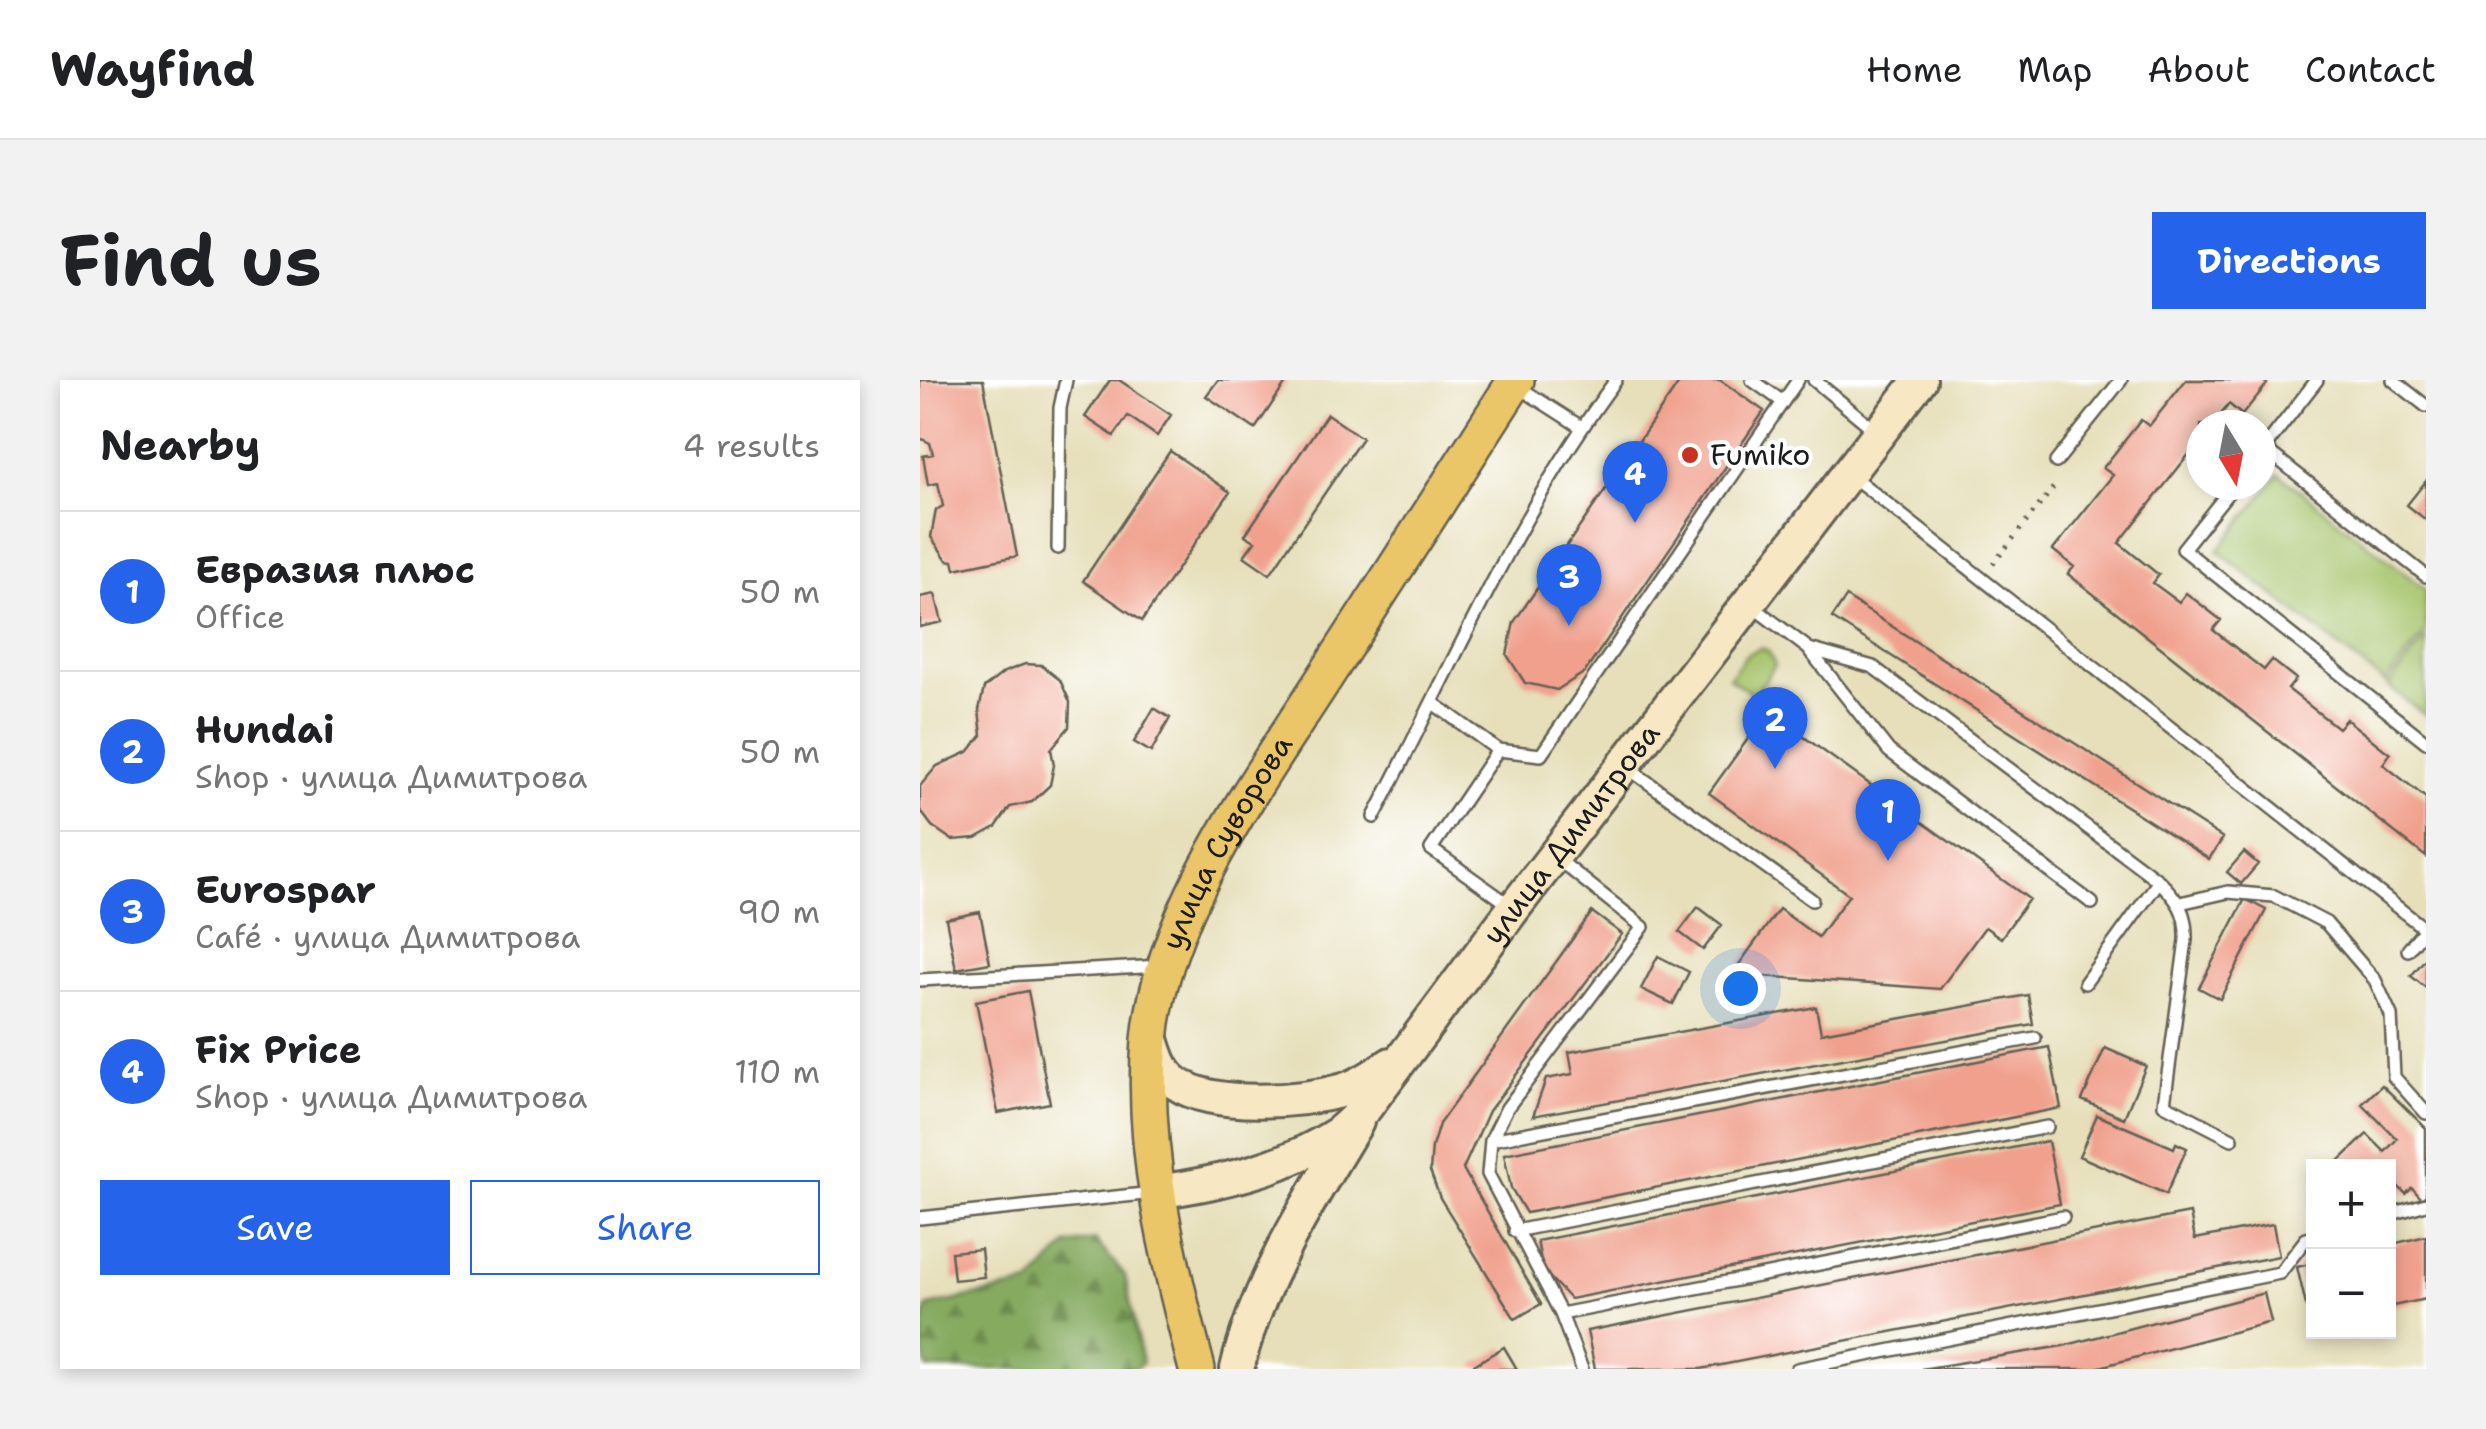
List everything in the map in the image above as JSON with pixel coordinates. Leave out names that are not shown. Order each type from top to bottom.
[{"type":"main road","name":"улица Димитрова","points":[[1157,1192],[1200,1186],[1257,1170],[1338,1134],[1366,1107],[1920,380]]},
{"type":"main road","name":"улица Суворова","points":[[1197,1369],[1157,1192],[1146,1114],[1151,1036],[1164,966],[1180,925],[1238,817],[1515,382]]},
{"type":"main road","points":[[1151,1036],[1160,1064],[1175,1082],[1203,1095],[1241,1099],[1291,1099],[1346,1090],[1407,1053]]},
{"type":"main road","points":[[1237,1369],[1243,1344],[1280,1256],[1366,1107]]},
{"type":"lane","points":[[1058,548],[1060,408],[1066,380]]},
{"type":"lane","points":[[1374,817],[1502,562],[1581,427],[1616,380]]},
{"type":"lane","points":[[1752,380],[1783,402]]},
{"type":"lane","points":[[1434,703],[1498,750],[1540,755],[1798,380]]},
{"type":"lane","points":[[1814,380],[1878,434]]},
{"type":"lane","points":[[2056,462],[2121,380]]},
{"type":"lane","points":[[2276,431],[2317,380]]},
{"type":"lane","points":[[2393,380],[2426,406]]},
{"type":"lane","points":[[1515,382],[1581,427]]},
{"type":"lane","points":[[2276,460],[2426,576]]},
{"type":"lane","points":[[1848,473],[2425,929],[2408,950]]},
{"type":"lane","points":[[2222,500],[2183,550],[2426,742]]},
{"type":"lane","points":[[1748,604],[1809,649],[1889,750],[2092,903]]},
{"type":"lane","points":[[1809,649],[1873,667],[2159,881],[2180,904],[2186,921],[2186,940],[2164,1104],[2232,1138]]},
{"type":"lane","points":[[1498,750],[1432,848],[1514,908]]},
{"type":"lane","points":[[1624,764],[1812,900]]},
{"type":"lane","points":[[1554,856],[1643,927],[1507,1108],[1491,1140],[1488,1174],[1561,1314],[1582,1369]]},
{"type":"lane","points":[[2085,984],[2159,881]]},
{"type":"lane","points":[[2180,904],[2228,892],[2274,896],[2326,923],[2374,980],[2391,1014],[2394,1077],[2426,1113]]},
{"type":"lane","points":[[920,980],[1164,966]]},
{"type":"lane","points":[[1491,1140],[2035,1038]]},
{"type":"lane","points":[[1515,1231],[2047,1127]]},
{"type":"lane","points":[[920,1218],[1157,1192]]},
{"type":"lane","points":[[2396,1213],[2426,1204]]},
{"type":"lane","points":[[1561,1314],[2063,1218]]},
{"type":"lane","points":[[1796,1369],[2280,1273],[2306,1239]]},
{"type":"path","points":[[1992,565],[2067,471],[2056,462]]},
{"type":"green space","points":[[2279,474],[2426,590],[2426,632],[2385,683],[2218,551],[2258,500],[2276,500]]},
{"type":"green space","points":[[2426,638],[2426,716],[2388,686]]},
{"type":"green space","points":[[1761,648],[1768,651],[1775,665],[1755,696],[1729,678],[1747,654]]},
{"type":"green space","points":[[1095,1240],[1125,1275],[1142,1363],[1135,1369],[928,1369],[922,1337],[928,1306],[1030,1284],[1067,1245]]},
{"type":"building","points":[[920,380],[983,380],[1017,556],[955,569],[953,561],[947,560],[931,537],[936,510],[943,506],[938,483],[928,485],[923,456],[933,454],[930,443],[920,438]]},
{"type":"building","points":[[1110,380],[1119,380],[1171,415],[1157,436],[1128,416],[1114,436],[1085,417]]},
{"type":"building","points":[[1218,380],[1288,380],[1255,429],[1206,396]]},
{"type":"building","points":[[1681,380],[1720,380],[1764,411],[1585,672],[1557,690],[1525,683],[1507,655],[1514,622]]},
{"type":"building","points":[[2186,380],[2262,380],[2267,384],[2246,410],[2236,410],[2229,404],[2224,410],[2186,410],[2186,458],[2119,543],[2159,575],[2153,583],[2179,602],[2186,593],[2221,620],[2213,630],[2264,670],[2272,660],[2296,679],[2288,689],[2338,728],[2346,719],[2390,754],[2383,764],[2426,798],[2426,857],[2068,574],[2074,567],[2053,550],[2113,475],[2103,468],[2141,420],[2149,426]]},
{"type":"building","points":[[1327,414],[1362,438],[1270,574],[1244,556],[1255,541],[1245,535]]},
{"type":"building","points":[[1170,451],[1230,492],[1142,621],[1083,581]]},
{"type":"building","points":[[2426,481],[2426,520],[2407,505]]},
{"type":"building","points":[[935,594],[942,622],[920,627],[920,597]]},
{"type":"building","points":[[1846,597],[2223,838],[2209,859],[1832,618]]},
{"type":"building","points":[[1025,664],[1041,665],[1060,680],[1070,702],[1069,727],[1051,749],[1054,765],[1050,785],[1032,802],[1010,807],[996,827],[976,838],[952,840],[932,826],[920,810],[920,786],[937,766],[968,752],[982,735],[979,710],[984,688],[1004,672]]},
{"type":"building","points":[[1154,708],[1170,718],[1151,752],[1134,742]]},
{"type":"building","points":[[1768,711],[2029,899],[2001,938],[1985,927],[1940,989],[1732,974],[1779,909],[1818,937],[1849,895],[1709,793]]},
{"type":"building","points":[[2244,852],[2258,864],[2241,884],[2227,872]]},
{"type":"building","points":[[2245,899],[2266,910],[2220,999],[2199,988]]},
{"type":"building","points":[[1698,907],[1722,925],[1703,950],[1679,932]]},
{"type":"building","points":[[980,912],[990,963],[956,969],[946,919]]},
{"type":"building","points":[[1592,912],[1622,934],[1489,1111],[1463,1169],[1541,1304],[1515,1319],[1440,1198],[1430,1171],[1432,1147],[1439,1124]]},
{"type":"building","points":[[1658,956],[1689,972],[1673,1004],[1641,989]]},
{"type":"building","points":[[2426,958],[2426,988],[2411,976]]},
{"type":"building","points":[[1028,991],[1050,1103],[998,1113],[976,1001]]},
{"type":"building","points":[[2028,995],[2033,1024],[1533,1116],[1546,1079],[1573,1074],[1569,1052],[1816,1007],[1821,1033]]},
{"type":"building","points":[[2049,1047],[2061,1108],[1526,1213],[1511,1188],[1504,1154]]},
{"type":"building","points":[[2105,1048],[2146,1066],[2124,1118],[2082,1100]]},
{"type":"building","points":[[2382,1085],[2426,1128],[2426,1195],[2422,1199],[2412,1188],[2406,1194],[2396,1185],[2396,1159],[2341,1159],[2367,1134],[2385,1152],[2397,1139],[2362,1104]]},
{"type":"building","points":[[2097,1115],[2174,1148],[2176,1143],[2187,1148],[2166,1194],[2079,1156]]},
{"type":"building","points":[[2048,1141],[2060,1204],[1570,1299],[1543,1270],[1537,1241]]},
{"type":"building","points":[[2190,1213],[2195,1239],[2273,1224],[2279,1256],[1701,1369],[1595,1369],[1587,1331]]},
{"type":"building","points":[[2426,1236],[2426,1299],[2396,1305],[2396,1243]]},
{"type":"building","points":[[981,1249],[984,1277],[954,1280],[951,1252]]},
{"type":"building","points":[[2306,1265],[2306,1305],[2297,1267]]},
{"type":"building","points":[[2264,1293],[2271,1322],[2092,1369],[1921,1369],[2063,1346]]},
{"type":"building","points":[[1504,1347],[1517,1369],[1476,1369],[1474,1365]]},
{"type":"place","name":"Fumiko","points":[[1690,455]]},
{"type":"place","name":"Fix Price","points":[[1635,523]]},
{"type":"place","name":"Eurospar","points":[[1569,626]]},
{"type":"place","name":"Hundai","points":[[1775,769]]},
{"type":"place","name":"Евразия плюс","points":[[1888,861]]}]
